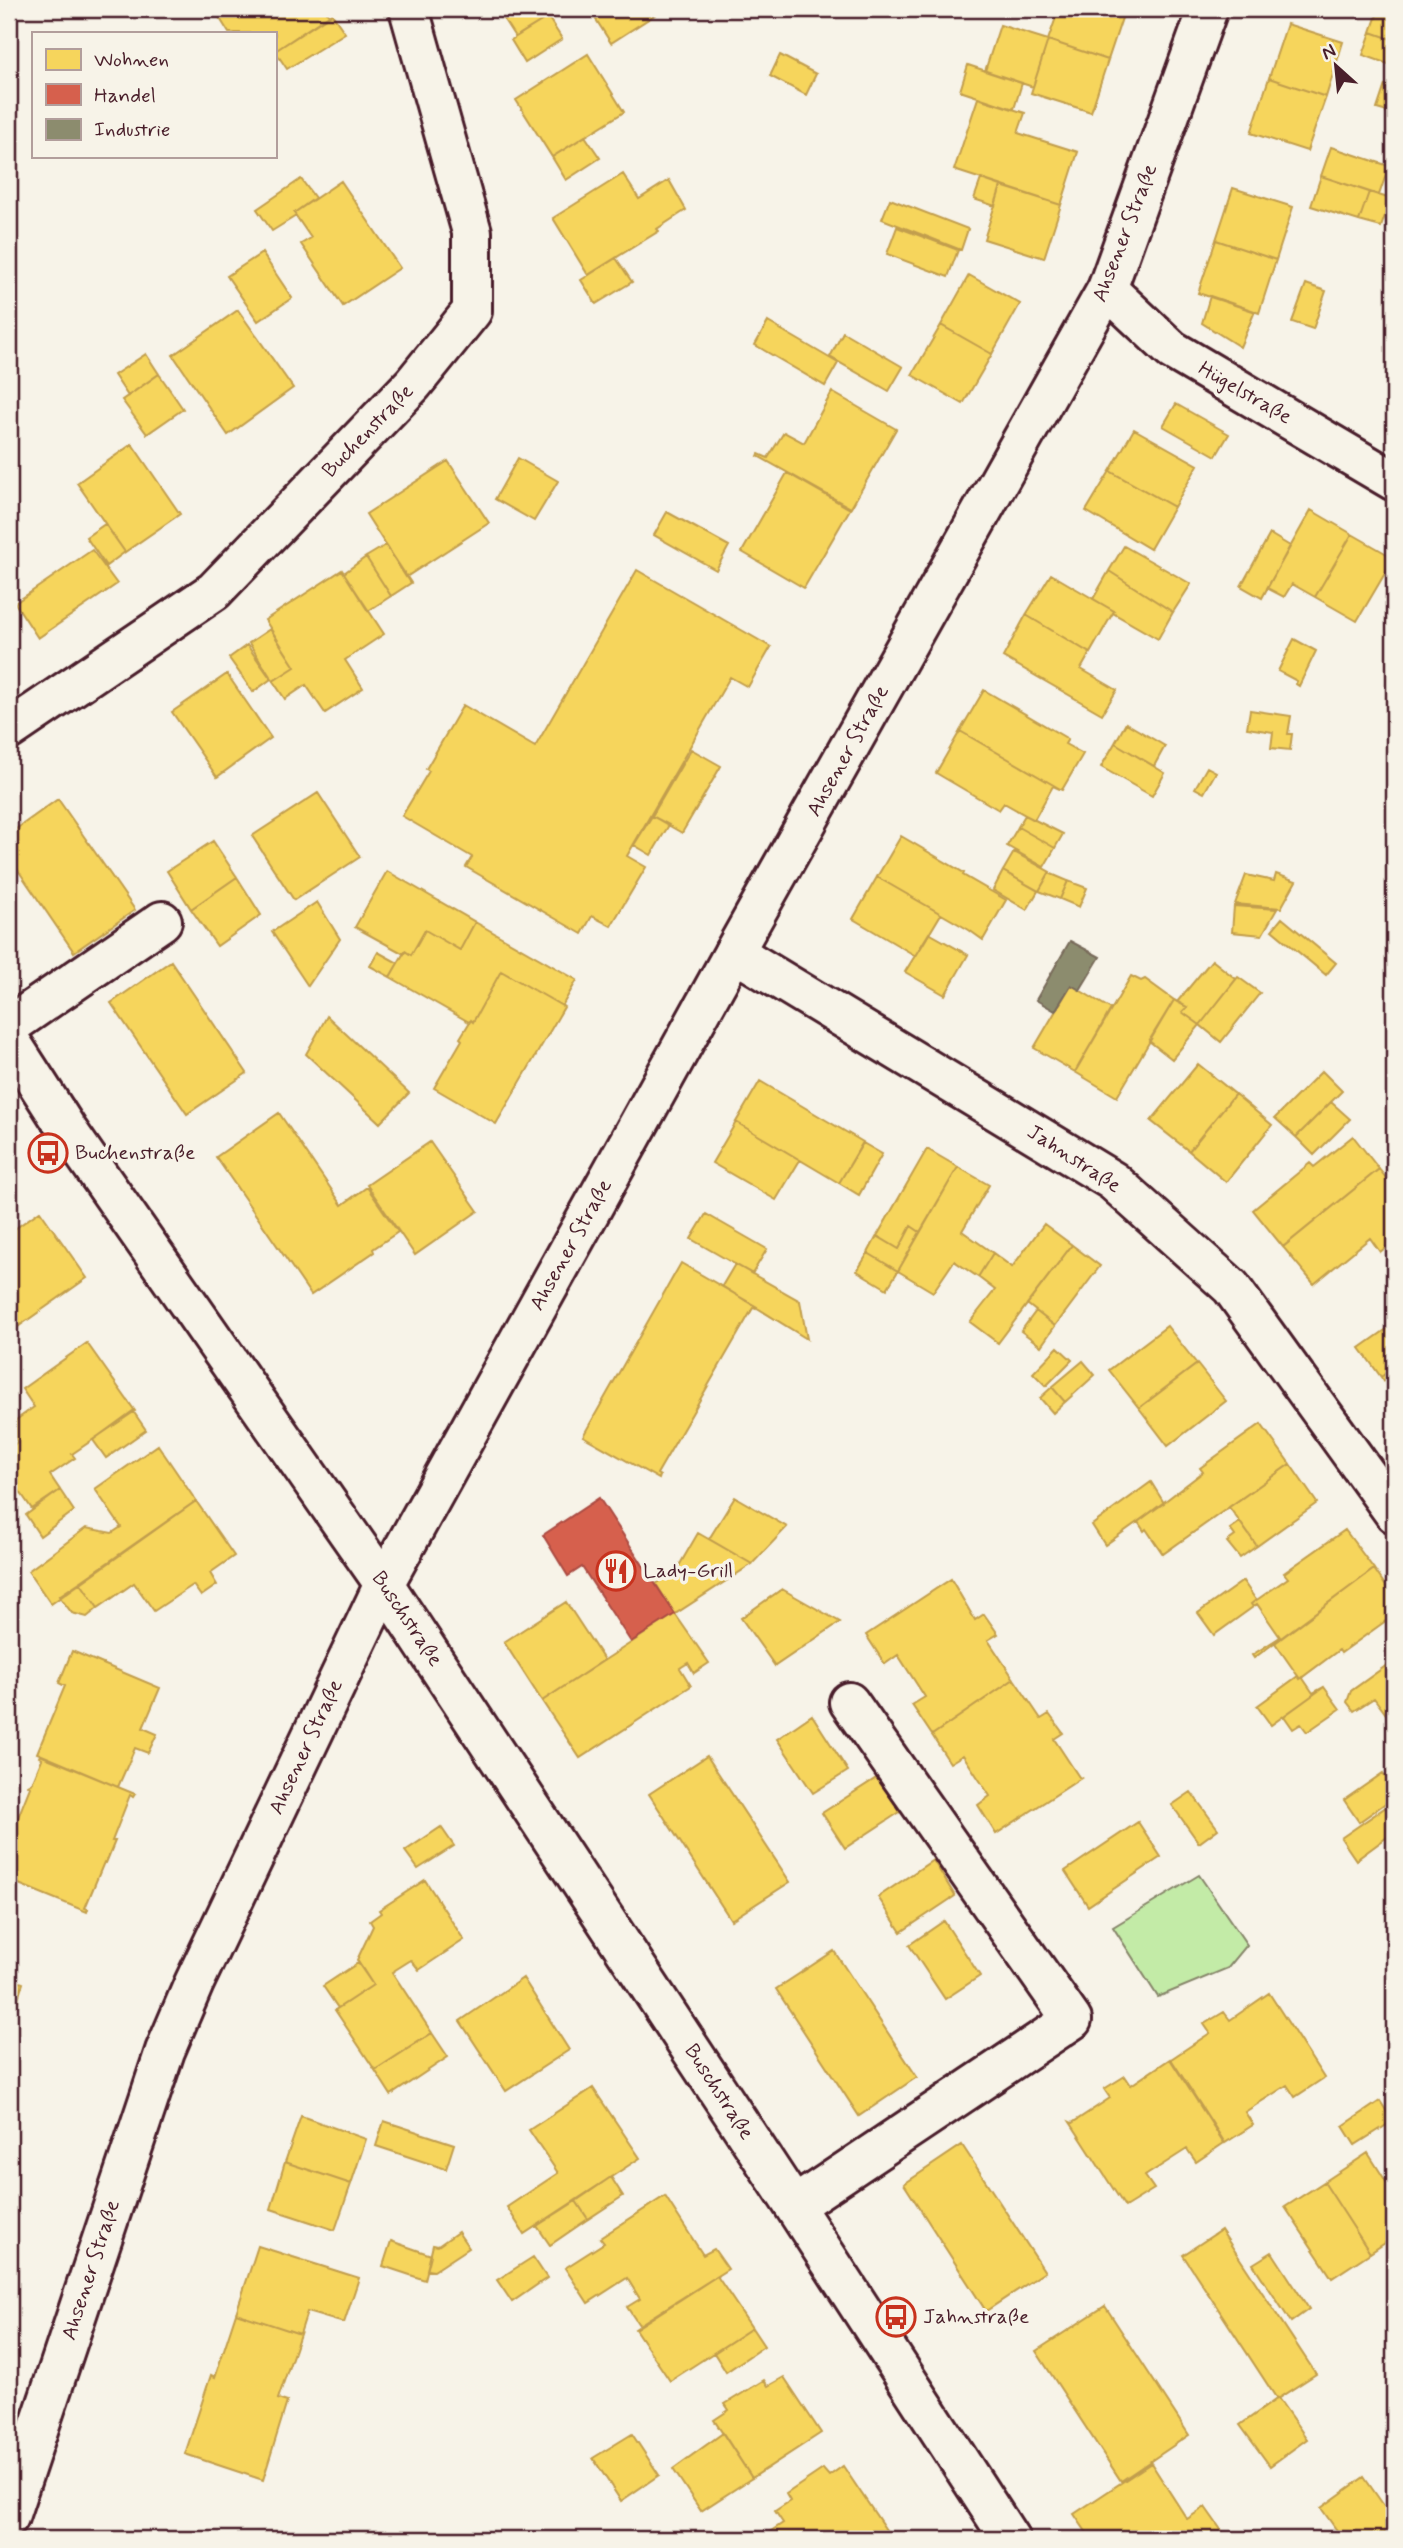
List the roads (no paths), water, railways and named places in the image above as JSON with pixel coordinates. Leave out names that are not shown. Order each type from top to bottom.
[{"type":"street","name":"Buchenstraße","points":[[9,730],[214,591],[413,384],[472,312],[472,232],[409,9]]},
{"type":"street","name":"Ahsener Straße","points":[[9,2517],[165,2050],[194,1983],[384,1584],[734,952],[1107,289],[1208,9]]},
{"type":"street","name":"Hügelstraße","points":[[1107,289],[1172,350],[1394,481]]},
{"type":"street","points":[[9,1026],[162,921]]},
{"type":"street","name":"Jahnstraße","points":[[734,952],[1114,1181],[1231,1287],[1394,1513]]},
{"type":"street","name":"Buschstraße","points":[[9,1040],[68,1131],[384,1584],[1010,2539]]},
{"type":"street","points":[[794,2206],[1072,2020],[849,1702]]},
{"type":"place","name":"Buchenstraße","points":[[48,1153]]},
{"type":"place","name":"Lady-Grill","points":[[616,1571]]},
{"type":"place","name":"Jahnstraße","points":[[896,2317]]}]
